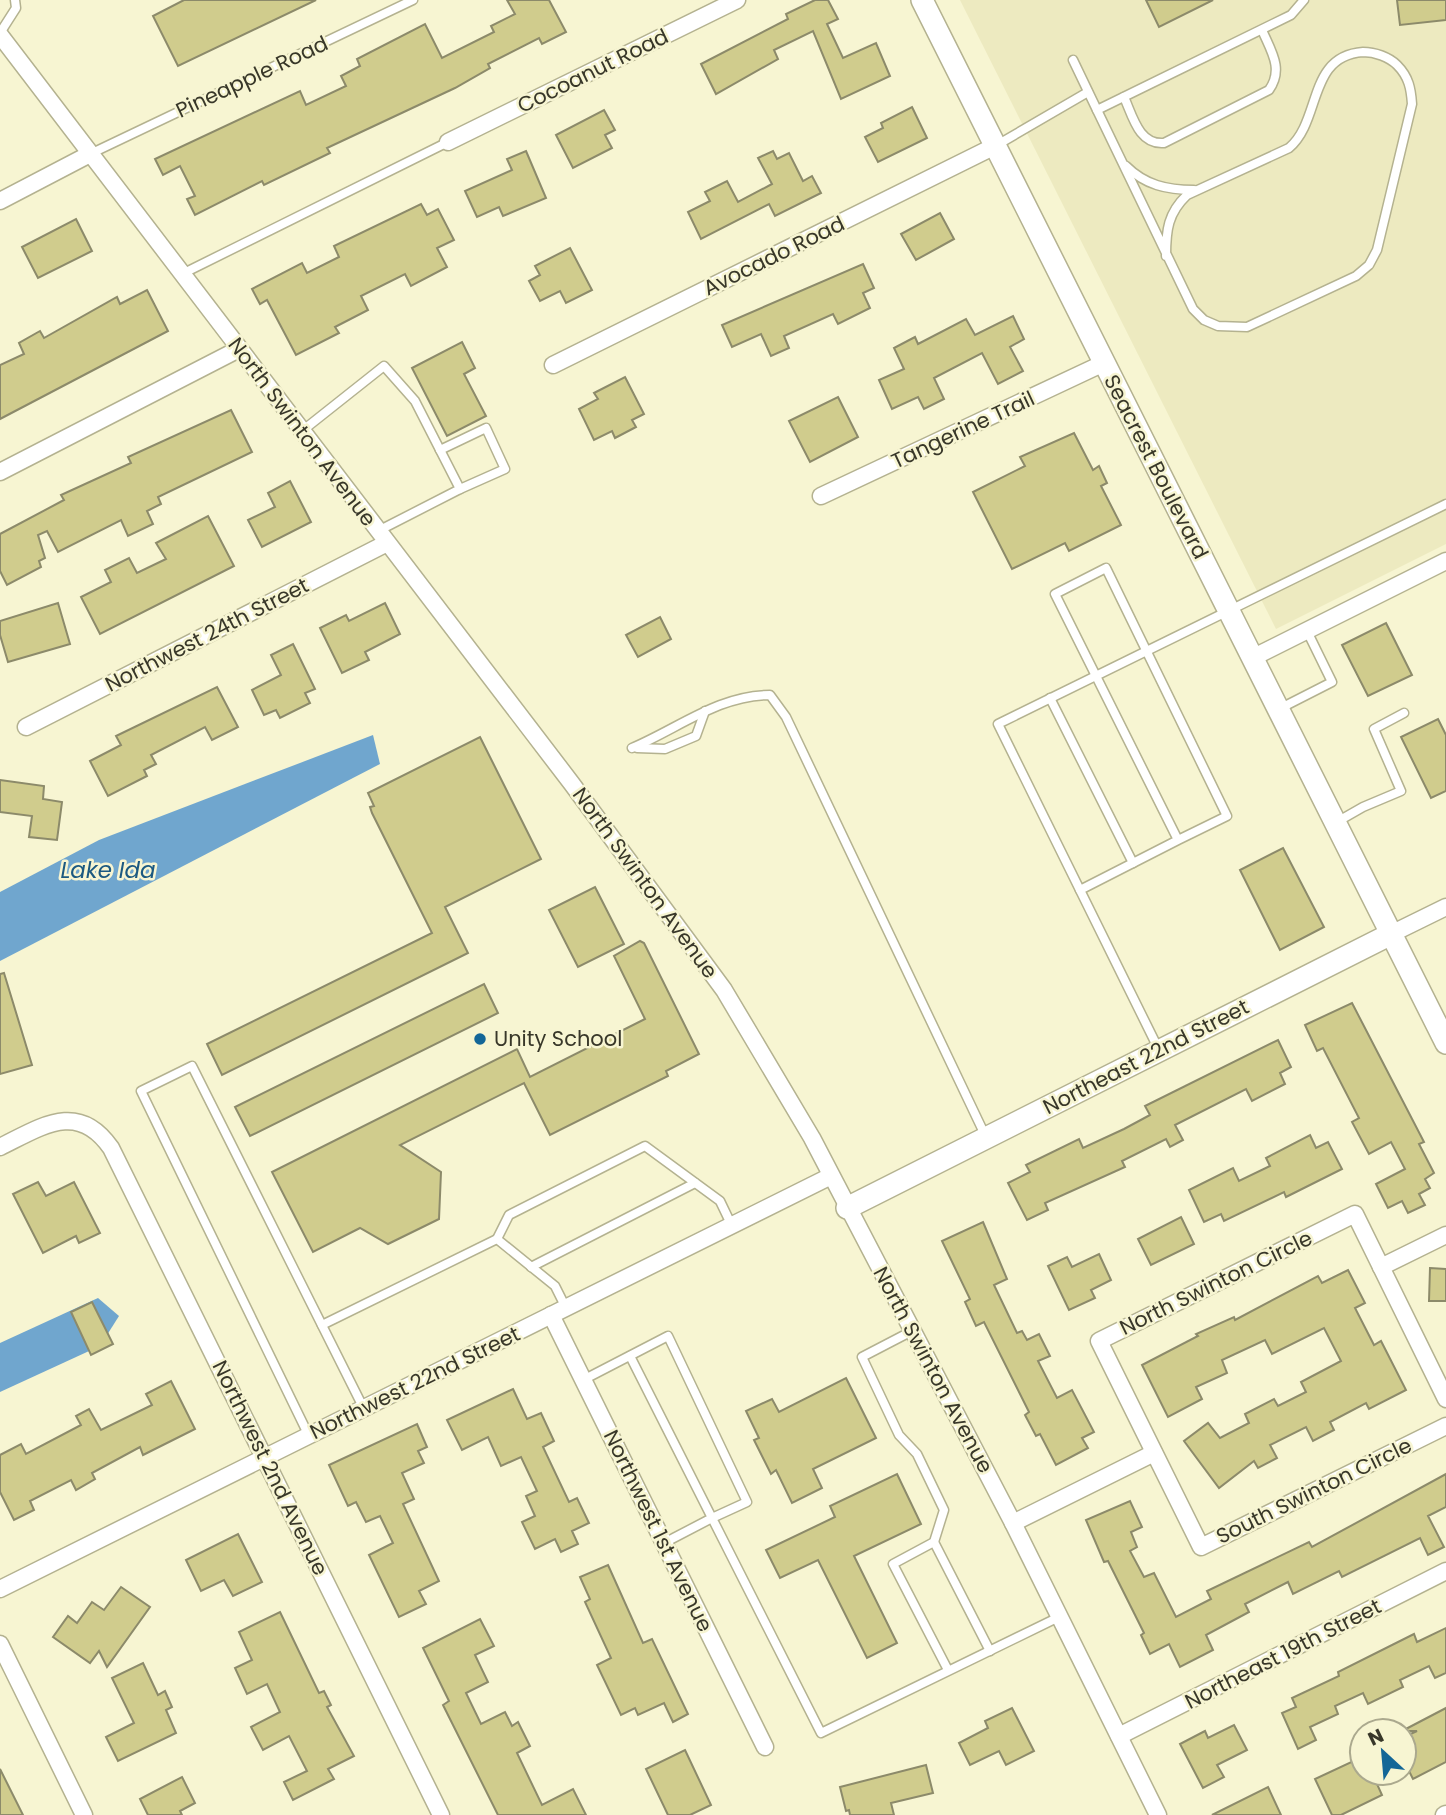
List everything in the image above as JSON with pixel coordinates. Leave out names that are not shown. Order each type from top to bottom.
[{"type":"street","name":"Cocoanut Road","points":[[449,142],[737,0]]},
{"type":"street","name":"Seacrest Boulevard","points":[[922,0],[1446,1043]]},
{"type":"street","name":"North Swinton Avenue","points":[[0,34],[687,937],[770,1063],[1061,1616],[1158,1815]]},
{"type":"street","name":"Avocado Road","points":[[553,365],[995,146]]},
{"type":"street","points":[[0,201],[90,154]]},
{"type":"street","points":[[0,472],[239,349]]},
{"type":"street","name":"Tangerine Trail","points":[[821,496],[1104,363]]},
{"type":"street","name":"Northwest 24th Street","points":[[26,727],[383,537]]},
{"type":"street","points":[[1252,658],[1446,562]]},
{"type":"street","name":"Northeast 22nd Street","points":[[847,1208],[1446,907]]},
{"type":"street","name":"Northwest 2nd Avenue","points":[[0,1147],[61,1121],[90,1126],[111,1148],[442,1815]]},
{"type":"street","name":"Northwest 22nd Street","points":[[0,1589],[831,1176]]},
{"type":"street","name":"North Swinton Circle","points":[[1154,1453],[1099,1341],[1355,1214],[1381,1267]]},
{"type":"street","points":[[1446,1235],[1381,1267],[1446,1399]]},
{"type":"street","name":"Northwest 1st Avenue","points":[[558,1312],[583,1380],[765,1747]]},
{"type":"street","name":"South Swinton Circle","points":[[1154,1453],[1201,1547],[1446,1426]]},
{"type":"street","points":[[1013,1523],[1154,1453]]},
{"type":"street","name":"Northeast 19th Street","points":[[1119,1737],[1446,1571]]},
{"type":"street","points":[[0,1644],[84,1815]]},
{"type":"lane","points":[[0,34],[16,8],[15,0]]},
{"type":"lane","name":"Pineapple Road","points":[[90,154],[413,0]]},
{"type":"lane","points":[[1097,110],[1291,15],[1304,0]]},
{"type":"lane","points":[[1124,97],[1141,134],[1151,142],[1164,143],[1269,90],[1274,82],[1276,63],[1262,30]]},
{"type":"lane","points":[[1073,60],[1166,256],[1193,309],[1211,323],[1233,329],[1247,327],[1356,276],[1369,265],[1380,236],[1412,104],[1412,89],[1395,63],[1373,53],[1350,54],[1336,61],[1325,72],[1307,128],[1289,148],[1197,190],[1177,204],[1166,228],[1166,256]]},
{"type":"lane","points":[[995,146],[1088,92]]},
{"type":"lane","points":[[182,274],[449,142]]},
{"type":"lane","points":[[1120,159],[1136,175],[1155,185],[1197,190]]},
{"type":"lane","points":[[302,431],[384,366],[415,401],[460,489]]},
{"type":"lane","points":[[383,537],[460,489],[505,469],[485,428],[440,450]]},
{"type":"lane","points":[[1159,1051],[998,724],[1446,504]]},
{"type":"lane","points":[[1080,890],[1227,816],[1105,568],[1055,594],[1178,840]]},
{"type":"lane","points":[[1278,710],[1332,682],[1307,631]]},
{"type":"lane","points":[[705,710],[696,736],[665,749],[632,748],[672,731],[705,710],[744,695],[770,695],[786,717],[987,1138]]},
{"type":"lane","points":[[1050,698],[1133,863]]},
{"type":"lane","points":[[1335,823],[1363,807],[1401,791],[1374,729],[1404,713]]},
{"type":"lane","points":[[309,1436],[141,1091],[192,1066],[364,1409]]},
{"type":"lane","points":[[322,1325],[497,1239],[509,1215],[645,1146],[720,1202],[732,1226]]},
{"type":"lane","points":[[531,1267],[695,1183]]},
{"type":"lane","points":[[497,1239],[555,1286],[558,1312]]},
{"type":"lane","points":[[912,1331],[862,1357],[898,1434],[917,1454],[944,1510],[934,1542],[893,1564],[948,1670]]},
{"type":"lane","points":[[583,1380],[668,1336],[747,1502],[664,1543]]},
{"type":"lane","points":[[630,1356],[821,1734],[1061,1616]]},
{"type":"lane","points":[[934,1542],[990,1651]]},
{"type":"shaded area","points":[[960,0],[1446,0],[1446,544],[1276,629]]},
{"type":"water","name":"Lake Ida","points":[[373,735],[380,764],[0,961],[0,892],[99,840]]},
{"type":"water","points":[[98,1298],[119,1316],[100,1346],[0,1392],[0,1343]]},
{"type":"building","points":[[184,0],[316,0],[178,66],[153,16]]},
{"type":"building","points":[[507,0],[549,0],[566,32],[542,44],[539,38],[488,64],[490,68],[455,88],[327,148],[330,153],[264,185],[262,181],[195,215],[187,199],[195,196],[180,166],[163,175],[155,159],[300,91],[306,105],[346,86],[341,76],[360,66],[357,59],[425,24],[442,58],[494,32],[491,26],[515,14]]},
{"type":"building","points":[[815,0],[828,0],[838,19],[827,24],[843,58],[876,43],[890,76],[841,99],[813,31],[774,50],[778,59],[716,94],[701,64],[788,19],[786,14]]},
{"type":"building","points":[[1146,0],[1213,0],[1159,27]]},
{"type":"building","points":[[1397,0],[1446,0],[1446,20],[1400,25]]},
{"type":"building","points":[[912,107],[927,138],[878,162],[865,137],[883,128],[881,123]]},
{"type":"building","points":[[604,110],[615,130],[605,135],[612,148],[573,168],[556,135]]},
{"type":"building","points":[[526,151],[546,198],[503,216],[499,207],[477,217],[465,191],[512,170],[507,159]]},
{"type":"building","points":[[773,151],[777,159],[789,153],[803,181],[812,176],[821,193],[775,216],[769,204],[701,239],[688,212],[710,201],[705,192],[727,181],[738,202],[772,184],[758,158]]},
{"type":"building","points":[[421,204],[427,215],[438,209],[454,240],[437,248],[447,267],[411,286],[405,274],[361,296],[368,310],[335,327],[339,333],[296,355],[267,300],[260,304],[252,289],[302,263],[307,273],[339,257],[334,246]]},
{"type":"building","points":[[940,213],[954,239],[916,260],[901,234]]},
{"type":"building","points":[[76,219],[92,251],[38,278],[22,247]]},
{"type":"building","points":[[570,248],[592,290],[566,303],[560,291],[540,301],[529,281],[540,275],[535,266]]},
{"type":"building","points":[[863,264],[874,288],[863,293],[870,308],[838,324],[833,314],[784,336],[789,348],[771,356],[761,334],[732,347],[722,325]]},
{"type":"building","points":[[147,290],[168,331],[0,419],[0,365],[24,354],[19,343],[40,331],[44,338],[117,297],[120,304]]},
{"type":"building","points":[[1013,316],[1024,339],[1010,347],[1023,371],[998,384],[982,353],[934,378],[944,399],[924,409],[918,397],[892,409],[879,380],[904,369],[894,348],[915,337],[918,344],[966,319],[975,335]]},
{"type":"building","points":[[462,342],[475,368],[464,374],[486,416],[447,436],[412,368]]},
{"type":"building","points":[[625,377],[644,414],[632,420],[636,427],[615,438],[612,431],[594,440],[579,409],[598,399],[594,393]]},
{"type":"building","points":[[838,397],[858,437],[810,462],[789,421]]},
{"type":"building","points":[[231,410],[252,452],[158,497],[161,504],[147,511],[153,524],[128,536],[121,520],[58,552],[47,531],[38,535],[45,558],[39,561],[41,567],[7,585],[0,571],[0,534],[64,500],[61,495],[131,463],[128,457]]},
{"type":"building","points":[[1074,433],[1093,470],[1099,466],[1107,483],[1101,486],[1121,525],[1069,551],[1065,543],[1012,569],[973,492],[1025,466],[1020,457]]},
{"type":"building","points":[[290,481],[311,522],[262,547],[248,520],[275,507],[268,493]]},
{"type":"building","points":[[208,516],[234,566],[100,634],[81,597],[111,582],[105,570],[129,558],[137,573],[166,559],[156,543]]},
{"type":"building","points":[[58,603],[70,644],[8,662],[0,635],[0,621]]},
{"type":"building","points":[[385,603],[400,634],[365,652],[369,660],[342,673],[320,628],[346,615],[349,621]]},
{"type":"building","points":[[660,617],[671,639],[638,657],[626,635]]},
{"type":"building","points":[[1386,623],[1412,675],[1368,696],[1342,645]]},
{"type":"building","points":[[293,644],[315,689],[305,693],[310,703],[280,718],[276,710],[264,715],[252,690],[281,675],[271,655]]},
{"type":"building","points":[[217,687],[238,727],[212,740],[205,727],[151,755],[156,764],[144,770],[147,776],[108,796],[90,761],[121,745],[116,736]]},
{"type":"building","points":[[1438,719],[1446,735],[1446,791],[1431,798],[1401,737]]},
{"type":"building","points":[[480,737],[541,859],[445,907],[468,953],[222,1075],[207,1044],[432,933],[372,813],[370,807],[374,806],[368,793]]},
{"type":"building","points":[[0,780],[44,786],[43,799],[62,802],[57,840],[29,837],[32,816],[0,812]]},
{"type":"building","points":[[1283,848],[1324,927],[1280,950],[1240,870]]},
{"type":"building","points":[[595,887],[624,944],[578,967],[549,910]]},
{"type":"building","points":[[640,941],[644,943],[699,1054],[666,1071],[668,1076],[550,1135],[524,1083],[400,1145],[441,1172],[439,1219],[388,1244],[360,1228],[313,1252],[272,1172],[517,1049],[530,1077],[645,1019],[614,956]]},
{"type":"building","points":[[4,973],[32,1065],[0,1074],[0,974]]},
{"type":"building","points":[[484,984],[498,1013],[250,1136],[235,1107]]},
{"type":"building","points":[[1352,1003],[1424,1142],[1419,1144],[1434,1173],[1425,1179],[1430,1188],[1419,1194],[1425,1205],[1408,1213],[1402,1201],[1388,1208],[1376,1184],[1405,1169],[1391,1142],[1369,1154],[1352,1122],[1359,1118],[1323,1048],[1317,1051],[1305,1025]]},
{"type":"building","points":[[1278,1040],[1291,1067],[1280,1073],[1285,1084],[1252,1101],[1246,1089],[1175,1125],[1183,1140],[1170,1147],[1166,1139],[1122,1161],[1125,1167],[1045,1203],[1048,1210],[1027,1220],[1008,1183],[1030,1172],[1026,1165],[1079,1139],[1083,1148],[1124,1129],[1150,1115],[1145,1106]]},
{"type":"building","points":[[1310,1135],[1316,1148],[1328,1142],[1342,1169],[1286,1197],[1284,1192],[1224,1221],[1221,1214],[1204,1222],[1189,1190],[1233,1168],[1239,1181],[1270,1166],[1266,1158]]},
{"type":"building","points":[[38,1182],[46,1196],[74,1182],[100,1233],[79,1243],[76,1236],[43,1253],[13,1194]]},
{"type":"building","points":[[1181,1217],[1194,1244],[1151,1265],[1138,1239]]},
{"type":"building","points":[[983,1222],[1007,1279],[994,1285],[1017,1333],[1022,1331],[1027,1340],[1039,1334],[1050,1356],[1038,1361],[1057,1398],[1072,1390],[1094,1432],[1082,1438],[1088,1448],[1056,1465],[1040,1434],[1036,1436],[1025,1415],[1029,1412],[984,1322],[976,1326],[965,1302],[970,1299],[942,1241]]},
{"type":"building","points":[[1099,1254],[1111,1280],[1091,1290],[1095,1298],[1069,1310],[1048,1266],[1067,1257],[1072,1267]]},
{"type":"building","points":[[1430,1268],[1446,1269],[1446,1301],[1429,1301]]},
{"type":"building","points":[[1348,1270],[1365,1303],[1355,1308],[1374,1345],[1381,1341],[1406,1390],[1369,1409],[1366,1403],[1330,1422],[1334,1430],[1313,1441],[1306,1427],[1270,1445],[1277,1458],[1258,1468],[1254,1461],[1219,1488],[1184,1441],[1208,1423],[1220,1438],[1249,1423],[1245,1414],[1274,1399],[1278,1406],[1306,1392],[1301,1382],[1341,1361],[1324,1328],[1272,1354],[1265,1340],[1222,1360],[1227,1373],[1196,1387],[1202,1399],[1168,1417],[1142,1365],[1198,1336],[1196,1334],[1234,1317],[1235,1320],[1318,1276],[1322,1283]]},
{"type":"building","points":[[92,1302],[113,1344],[91,1355],[71,1312]]},
{"type":"building","points":[[846,1378],[876,1438],[813,1469],[822,1488],[792,1503],[776,1470],[771,1474],[754,1440],[759,1438],[746,1411],[772,1399],[779,1412]]},
{"type":"building","points":[[171,1381],[195,1429],[143,1455],[140,1447],[92,1473],[95,1479],[76,1490],[71,1480],[30,1501],[34,1510],[14,1520],[0,1492],[0,1455],[21,1444],[26,1454],[81,1425],[76,1416],[89,1409],[101,1430],[152,1405],[146,1394]]},
{"type":"building","points":[[513,1389],[527,1419],[541,1413],[554,1441],[543,1447],[569,1502],[577,1498],[589,1523],[572,1531],[578,1544],[561,1552],[555,1539],[535,1549],[522,1522],[535,1516],[526,1496],[537,1491],[521,1457],[501,1466],[488,1437],[462,1450],[447,1420]]},
{"type":"building","points":[[417,1424],[427,1447],[418,1451],[424,1463],[402,1473],[414,1499],[403,1504],[439,1581],[419,1591],[426,1604],[399,1617],[369,1555],[393,1543],[380,1516],[366,1522],[356,1502],[348,1506],[329,1465]]},
{"type":"building","points":[[897,1474],[921,1524],[854,1556],[897,1643],[867,1658],[818,1560],[780,1578],[766,1550],[835,1517],[830,1506]]},
{"type":"building","points":[[1446,1474],[1446,1507],[1428,1516],[1444,1547],[1428,1555],[1420,1538],[1342,1577],[1339,1571],[1293,1594],[1288,1582],[1245,1604],[1249,1612],[1206,1635],[1213,1650],[1180,1667],[1169,1644],[1150,1654],[1141,1635],[1144,1633],[1108,1561],[1104,1562],[1086,1520],[1130,1501],[1142,1527],[1131,1532],[1137,1547],[1130,1551],[1144,1577],[1154,1573],[1176,1617],[1211,1599],[1207,1591],[1309,1542],[1312,1547]]},
{"type":"building","points":[[238,1534],[262,1582],[233,1596],[224,1580],[201,1591],[186,1560]]},
{"type":"building","points":[[608,1565],[643,1643],[652,1639],[688,1714],[673,1722],[664,1703],[638,1715],[635,1708],[621,1715],[597,1665],[611,1658],[585,1602],[590,1599],[580,1577]]},
{"type":"building","points":[[121,1587],[150,1607],[107,1667],[99,1651],[90,1663],[53,1637],[68,1616],[77,1623],[92,1602],[104,1610]]},
{"type":"building","points":[[280,1612],[319,1693],[324,1691],[331,1705],[327,1707],[354,1756],[328,1769],[334,1779],[293,1800],[284,1782],[307,1771],[289,1736],[263,1750],[251,1727],[280,1712],[267,1684],[247,1694],[235,1668],[252,1660],[239,1632]]},
{"type":"building","points":[[480,1619],[494,1646],[475,1655],[488,1682],[466,1693],[481,1724],[505,1712],[512,1726],[518,1722],[530,1746],[517,1753],[542,1805],[573,1789],[586,1815],[498,1815],[443,1705],[449,1701],[423,1648]]},
{"type":"building","points":[[1446,1628],[1446,1673],[1435,1678],[1429,1666],[1400,1680],[1403,1687],[1368,1704],[1363,1693],[1335,1706],[1338,1714],[1310,1727],[1316,1740],[1298,1749],[1282,1713],[1296,1707],[1292,1698],[1339,1676],[1338,1672],[1414,1634],[1417,1642]]},
{"type":"building","points":[[143,1663],[158,1695],[165,1691],[172,1707],[166,1710],[176,1733],[118,1761],[106,1737],[134,1723],[112,1678]]},
{"type":"building","points":[[1012,1708],[1034,1751],[1006,1765],[999,1751],[970,1765],[959,1743],[988,1728],[985,1721]]},
{"type":"building","points":[[1446,1708],[1446,1762],[1418,1776],[1418,1723]]},
{"type":"building","points":[[1234,1725],[1247,1750],[1217,1765],[1224,1777],[1203,1788],[1180,1744],[1205,1731],[1208,1738]]},
{"type":"building","points":[[685,1750],[711,1805],[690,1815],[668,1815],[646,1769]]},
{"type":"building","points":[[1348,1764],[1348,1787],[1378,1787],[1382,1795],[1341,1815],[1332,1815],[1315,1779]]},
{"type":"building","points":[[926,1765],[933,1793],[891,1803],[894,1815],[850,1815],[849,1810],[846,1811],[840,1787]]},
{"type":"building","points":[[0,1769],[23,1815],[0,1815]]},
{"type":"building","points":[[182,1777],[195,1803],[180,1811],[182,1815],[148,1815],[140,1799]]},
{"type":"building","points":[[1268,1787],[1281,1815],[1212,1815]]},
{"type":"place","name":"Unity School","points":[[480,1039]]}]
